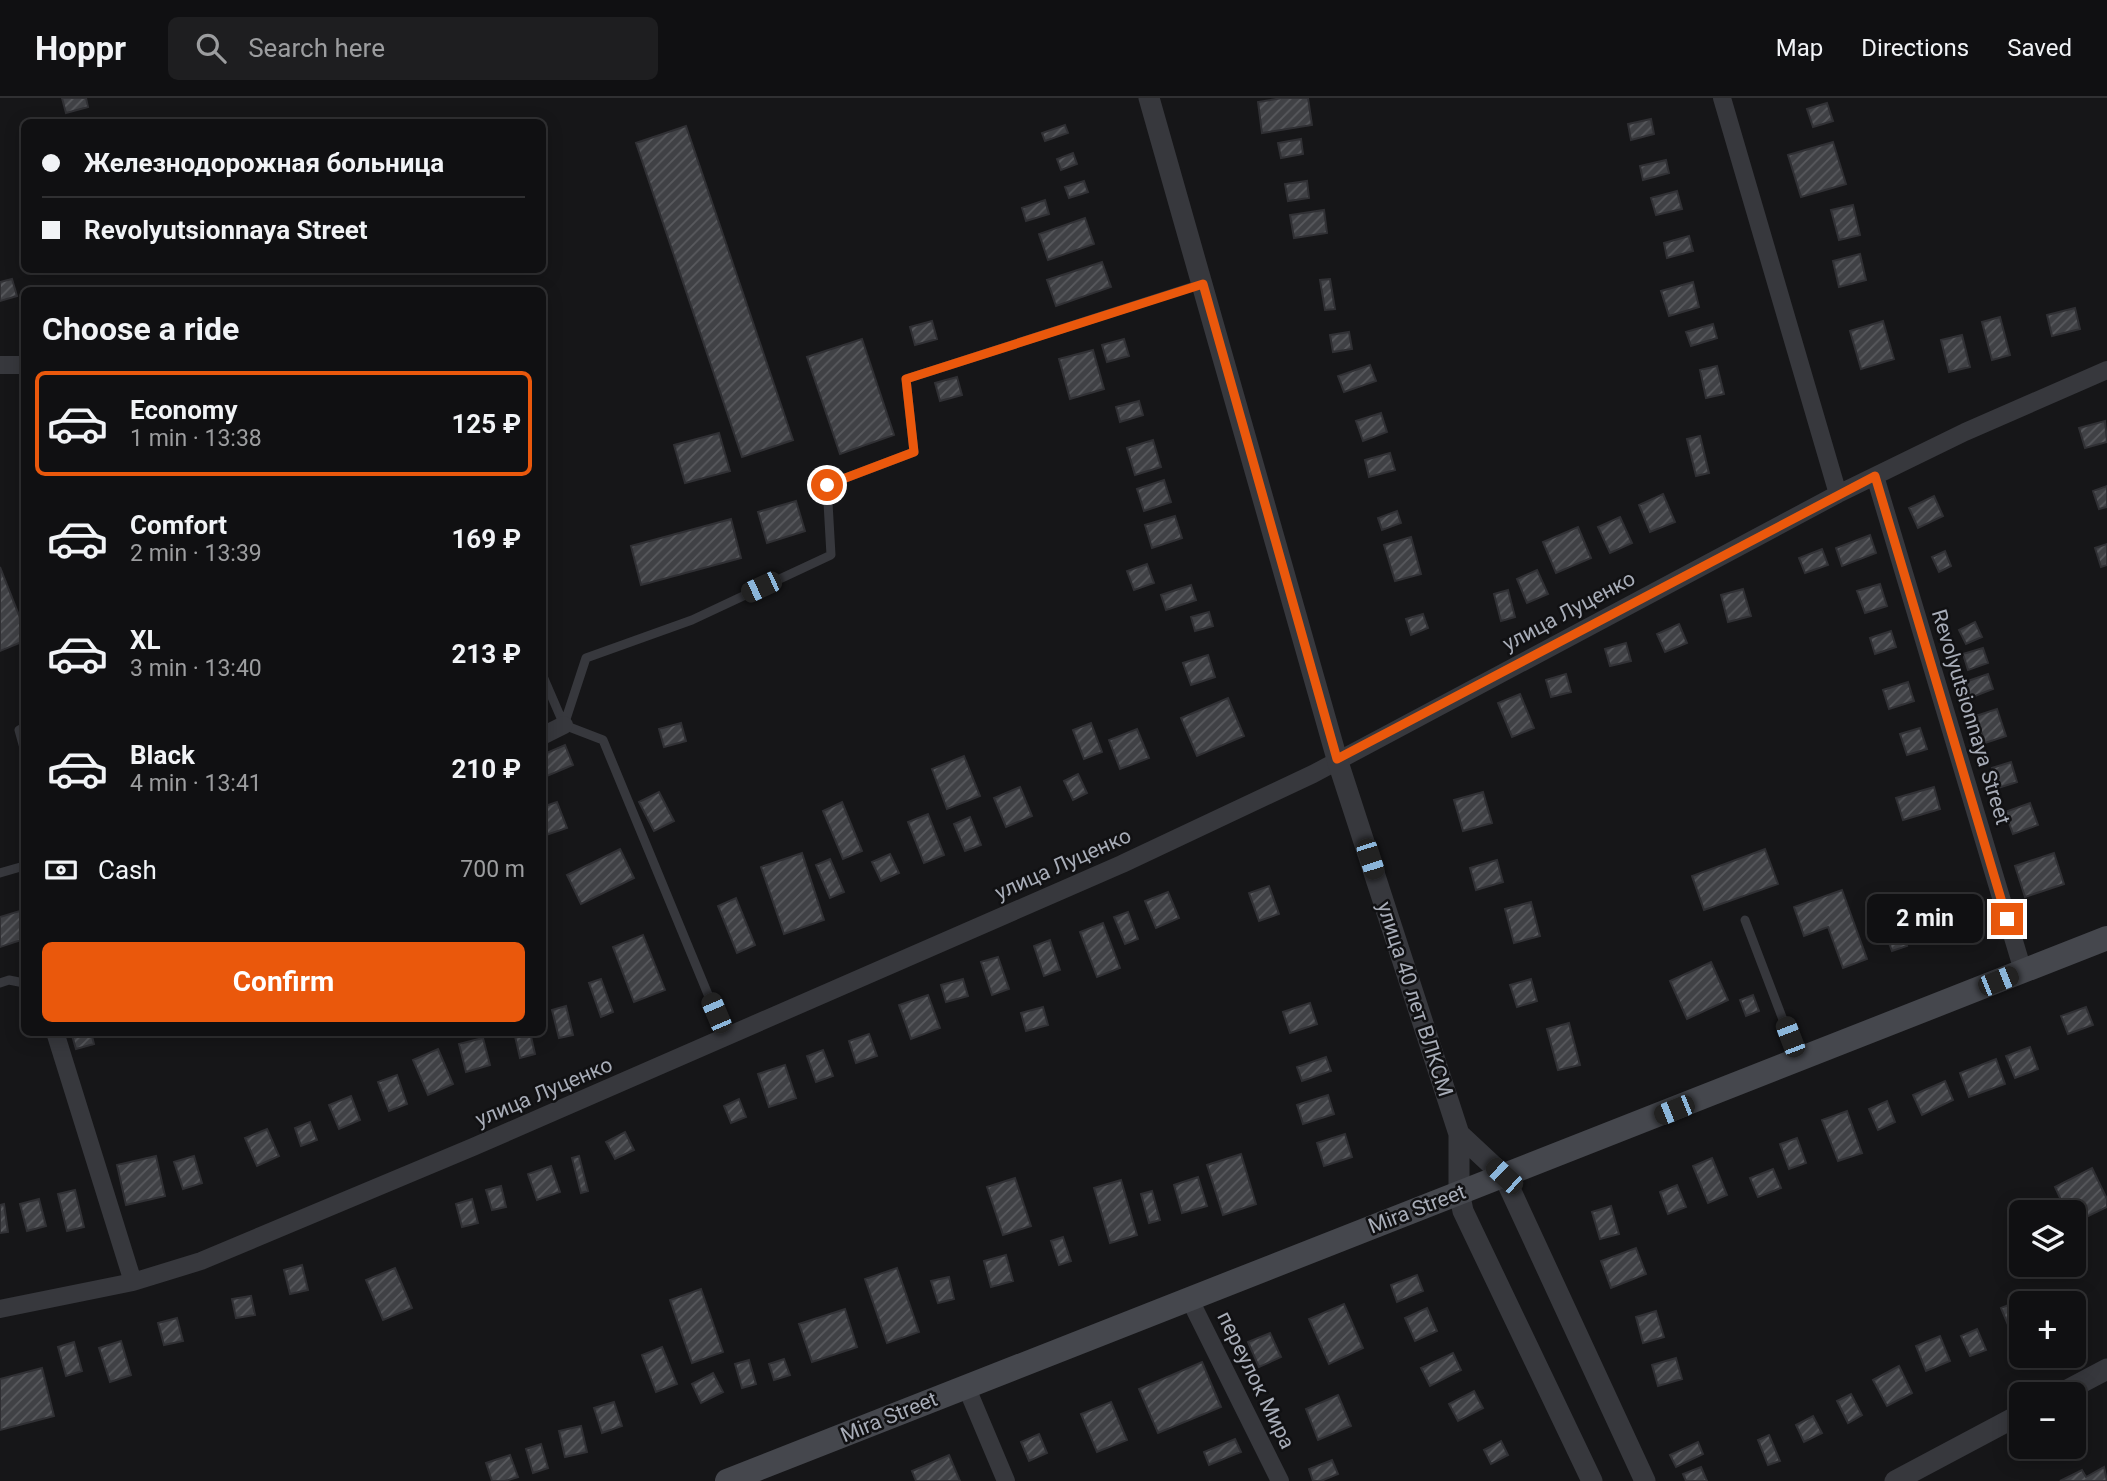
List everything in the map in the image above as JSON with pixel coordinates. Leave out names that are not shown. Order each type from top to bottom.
[{"type":"main road","name":"Mira Street","points":[[741,1479],[966,1386],[2107,938]]},
{"type":"street","name":"улица 40 лет ВЛКСМ","points":[[1150,98],[1337,759],[1459,1135],[1459,1192],[1463,1211],[1592,1481]]},
{"type":"street","points":[[1722,98],[1838,494]]},
{"type":"street","points":[[0,365],[21,365]]},
{"type":"street","name":"улица Луценко","points":[[0,1309],[133,1282],[213,1256],[726,1038],[1122,864],[1313,774],[1838,494],[1965,432],[2107,370]]},
{"type":"street","name":"Revolyutsionnaya Street","points":[[1875,476],[2023,971]]},
{"type":"street","points":[[546,734],[564,726]]},
{"type":"street","points":[[56,1036],[133,1282]]},
{"type":"street","name":"улица 40 лет ВЛКСМ","points":[[1459,1135],[1504,1176],[1645,1481]]},
{"type":"street","name":"переулок Мира","points":[[1190,1300],[1280,1481]]},
{"type":"street","points":[[2082,1382],[2107,1368]]},
{"type":"street","points":[[966,1386],[1006,1481]]},
{"type":"street","points":[[1895,1481],[2009,1420]]},
{"type":"lane","points":[[564,726],[586,658],[692,620],[831,555],[827,485],[914,452],[906,379],[1203,284]]},
{"type":"lane","points":[[546,683],[564,726],[603,740],[726,1038]]},
{"type":"lane","points":[[0,873],[21,867]]},
{"type":"lane","points":[[1745,920],[1799,1060]]},
{"type":"lane","points":[[0,983],[9,980],[21,982]]},
{"type":"building","points":[[62,98],[86,98],[88,107],[66,113]]},
{"type":"building","points":[[1308,98],[1312,125],[1262,133],[1258,102]]},
{"type":"building","points":[[1827,103],[1833,121],[1813,127],[1807,109]]},
{"type":"building","points":[[1651,119],[1654,134],[1631,140],[1628,124]]},
{"type":"building","points":[[1065,125],[1068,133],[1045,141],[1042,133]]},
{"type":"building","points":[[686,126],[793,440],[742,457],[636,143]]},
{"type":"building","points":[[1301,139],[1303,154],[1281,158],[1278,143]]},
{"type":"building","points":[[1833,142],[1846,184],[1801,197],[1788,155]]},
{"type":"building","points":[[1073,153],[1077,164],[1061,170],[1057,159]]},
{"type":"building","points":[[1666,160],[1669,173],[1643,180],[1640,166]]},
{"type":"building","points":[[1084,181],[1088,192],[1069,198],[1065,187]]},
{"type":"building","points":[[1307,181],[1309,198],[1288,201],[1285,184]]},
{"type":"building","points":[[1677,191],[1682,209],[1656,215],[1651,198]]},
{"type":"building","points":[[1045,200],[1049,214],[1026,221],[1022,208]]},
{"type":"building","points":[[1853,205],[1860,235],[1839,240],[1831,210]]},
{"type":"building","points":[[1324,210],[1327,233],[1294,238],[1290,215]]},
{"type":"building","points":[[1085,218],[1094,244],[1048,260],[1039,234]]},
{"type":"building","points":[[1689,236],[1693,251],[1667,258],[1664,243]]},
{"type":"building","points":[[1860,254],[1866,280],[1839,287],[1833,261]]},
{"type":"building","points":[[1102,262],[1111,287],[1056,306],[1047,280]]},
{"type":"building","points":[[12,279],[17,296],[0,301],[0,282]]},
{"type":"building","points":[[1330,279],[1335,309],[1325,310],[1320,280]]},
{"type":"building","points":[[1693,282],[1699,307],[1669,316],[1661,291]]},
{"type":"building","points":[[2075,308],[2080,329],[2052,336],[2047,315]]},
{"type":"building","points":[[2000,317],[2010,355],[1992,360],[1982,322]]},
{"type":"building","points":[[932,321],[937,339],[915,345],[910,327]]},
{"type":"building","points":[[1883,321],[1894,359],[1861,369],[1850,331]]},
{"type":"building","points":[[1713,324],[1717,338],[1691,346],[1686,332]]},
{"type":"building","points":[[1349,332],[1352,349],[1333,352],[1330,335]]},
{"type":"building","points":[[1962,335],[1970,367],[1949,372],[1941,340]]},
{"type":"building","points":[[862,339],[894,435],[840,454],[807,357]]},
{"type":"building","points":[[1124,339],[1129,356],[1107,362],[1102,345]]},
{"type":"building","points":[[1093,350],[1104,389],[1070,399],[1059,359]]},
{"type":"building","points":[[1370,365],[1376,381],[1344,392],[1338,376]]},
{"type":"building","points":[[1717,366],[1724,394],[1706,398],[1700,370]]},
{"type":"building","points":[[957,377],[962,395],[940,401],[935,383]]},
{"type":"building","points":[[1139,401],[1143,415],[1120,422],[1116,407]]},
{"type":"building","points":[[1381,413],[1387,432],[1363,441],[1356,421]]},
{"type":"building","points":[[2105,421],[2107,442],[2085,448],[2079,428]]},
{"type":"building","points":[[719,433],[730,471],[685,483],[674,445]]},
{"type":"building","points":[[1700,436],[1709,473],[1696,476],[1687,439]]},
{"type":"building","points":[[1153,440],[1161,467],[1135,475],[1127,448]]},
{"type":"building","points":[[1390,453],[1395,470],[1369,477],[1365,460]]},
{"type":"building","points":[[1164,480],[1171,502],[1144,511],[1137,489]]},
{"type":"building","points":[[2107,486],[2107,507],[2099,509],[2093,491]]},
{"type":"building","points":[[1663,494],[1675,522],[1650,532],[1639,505]]},
{"type":"building","points":[[1934,496],[1943,516],[1918,528],[1909,508]]},
{"type":"building","points":[[796,501],[805,531],[767,543],[758,512]]},
{"type":"building","points":[[1397,511],[1401,523],[1382,530],[1378,518]]},
{"type":"building","points":[[1175,516],[1182,538],[1152,548],[1145,525]]},
{"type":"building","points":[[1620,517],[1632,543],[1610,553],[1598,527]]},
{"type":"building","points":[[731,519],[741,558],[641,585],[631,546]]},
{"type":"building","points":[[1578,527],[1591,558],[1556,573],[1543,542]]},
{"type":"building","points":[[1870,535],[1876,553],[1842,566],[1836,548]]},
{"type":"building","points":[[1411,537],[1421,574],[1395,581],[1384,545]]},
{"type":"building","points":[[2107,544],[2107,565],[2101,567],[2095,548]]},
{"type":"building","points":[[1822,549],[1828,565],[1805,573],[1799,558]]},
{"type":"building","points":[[1945,551],[1951,566],[1939,572],[1932,557]]},
{"type":"building","points":[[1147,564],[1154,583],[1134,590],[1127,571]]},
{"type":"building","points":[[0,567],[21,620],[21,642],[0,651]]},
{"type":"building","points":[[1537,570],[1548,594],[1527,603],[1517,579]]},
{"type":"building","points":[[1880,584],[1887,606],[1865,613],[1857,591]]},
{"type":"building","points":[[1191,585],[1196,600],[1166,610],[1161,595]]},
{"type":"building","points":[[1743,589],[1751,616],[1728,622],[1721,595]]},
{"type":"building","points":[[1508,590],[1515,617],[1501,621],[1494,594]]},
{"type":"building","points":[[1209,612],[1213,626],[1195,631],[1191,617]]},
{"type":"building","points":[[1423,614],[1428,628],[1411,635],[1406,619]]},
{"type":"building","points":[[1975,622],[1982,637],[1966,644],[1959,630]]},
{"type":"building","points":[[1679,624],[1687,643],[1665,652],[1657,634]]},
{"type":"building","points":[[1891,631],[1896,647],[1875,654],[1870,638]]},
{"type":"building","points":[[1626,643],[1631,661],[1610,666],[1605,649]]},
{"type":"building","points":[[1983,648],[1988,663],[1968,670],[1963,654]]},
{"type":"building","points":[[1208,655],[1215,677],[1191,685],[1183,663]]},
{"type":"building","points":[[1566,674],[1571,692],[1551,697],[1546,680]]},
{"type":"building","points":[[1988,674],[1993,689],[1970,698],[1965,682]]},
{"type":"building","points":[[1908,682],[1914,701],[1889,709],[1883,690]]},
{"type":"building","points":[[1520,694],[1534,728],[1512,737],[1498,703]]},
{"type":"building","points":[[1228,698],[1244,736],[1197,756],[1181,718]]},
{"type":"building","points":[[1997,709],[2006,736],[1985,743],[1976,716]]},
{"type":"building","points":[[681,723],[686,741],[664,747],[659,729]]},
{"type":"building","points":[[1091,723],[1102,752],[1084,759],[1073,730]]},
{"type":"building","points":[[1920,728],[1927,749],[1907,755],[1900,734]]},
{"type":"building","points":[[1137,729],[1149,758],[1120,769],[1109,740]]},
{"type":"building","points":[[565,745],[573,765],[546,776],[546,753]]},
{"type":"building","points":[[964,756],[980,796],[947,809],[932,769]]},
{"type":"building","points":[[2011,762],[2017,782],[1998,788],[1992,768]]},
{"type":"building","points":[[1078,774],[1087,793],[1073,800],[1064,781]]},
{"type":"building","points":[[1020,787],[1032,816],[1006,827],[994,798]]},
{"type":"building","points":[[1934,787],[1940,809],[1903,820],[1896,798]]},
{"type":"building","points":[[659,792],[674,821],[654,831],[639,802]]},
{"type":"building","points":[[1483,792],[1492,823],[1463,831],[1454,800]]},
{"type":"building","points":[[557,802],[567,828],[546,835],[546,806]]},
{"type":"building","points":[[842,802],[862,851],[843,859],[823,811]]},
{"type":"building","points":[[2030,803],[2038,825],[2013,834],[2005,812]]},
{"type":"building","points":[[928,814],[944,855],[924,863],[908,822]]},
{"type":"building","points":[[970,817],[981,845],[965,851],[954,824]]},
{"type":"building","points":[[620,849],[634,878],[581,904],[567,875]]},
{"type":"building","points":[[1765,849],[1778,884],[1704,910],[1692,876]]},
{"type":"building","points":[[802,853],[824,920],[784,934],[761,867]]},
{"type":"building","points":[[2054,853],[2064,884],[2025,897],[2015,866]]},
{"type":"building","points":[[890,854],[899,873],[881,881],[872,862]]},
{"type":"building","points":[[830,859],[844,892],[830,898],[816,865]]},
{"type":"building","points":[[1497,860],[1503,882],[1476,890],[1470,868]]},
{"type":"building","points":[[1269,886],[1279,914],[1259,921],[1249,893]]},
{"type":"building","points":[[1842,890],[1867,959],[1843,968],[1828,927],[1804,936],[1794,907]]},
{"type":"building","points":[[1168,892],[1179,918],[1156,928],[1145,901]]},
{"type":"building","points":[[1964,894],[1972,916],[1957,922],[1949,900]]},
{"type":"building","points":[[736,898],[755,945],[737,953],[718,906]]},
{"type":"building","points":[[1531,902],[1540,936],[1514,943],[1505,909]]},
{"type":"building","points":[[21,911],[21,940],[0,947],[0,917]]},
{"type":"building","points":[[1128,912],[1138,939],[1125,944],[1114,917]]},
{"type":"building","points":[[1103,923],[1120,968],[1097,977],[1080,932]]},
{"type":"building","points":[[1899,924],[1907,946],[1892,951],[1884,929]]},
{"type":"building","points":[[643,935],[665,990],[634,1002],[613,947]]},
{"type":"building","points":[[1050,940],[1060,970],[1044,976],[1034,946]]},
{"type":"building","points":[[998,957],[1009,989],[992,995],[981,962]]},
{"type":"building","points":[[1711,962],[1728,1000],[1687,1019],[1670,981]]},
{"type":"building","points":[[601,979],[613,1012],[601,1017],[589,983]]},
{"type":"building","points":[[963,979],[968,996],[946,1002],[941,985]]},
{"type":"building","points":[[1531,979],[1537,1001],[1517,1007],[1510,985]]},
{"type":"building","points":[[928,995],[940,1028],[911,1039],[899,1005]]},
{"type":"building","points":[[1753,995],[1759,1011],[1746,1016],[1740,1000]]},
{"type":"building","points":[[1310,1003],[1317,1024],[1290,1033],[1283,1012]]},
{"type":"building","points":[[566,1006],[573,1035],[559,1038],[552,1010]]},
{"type":"building","points":[[1043,1007],[1048,1025],[1026,1031],[1021,1013]]},
{"type":"building","points":[[2086,1007],[2093,1025],[2068,1034],[2061,1016]]},
{"type":"building","points":[[1569,1023],[1580,1065],[1558,1070],[1547,1029]]},
{"type":"building","points":[[869,1034],[877,1056],[856,1063],[849,1041]]},
{"type":"building","points":[[72,1036],[92,1036],[94,1044],[76,1049]]},
{"type":"building","points":[[515,1036],[531,1036],[535,1054],[520,1058]]},
{"type":"building","points":[[483,1038],[490,1065],[466,1072],[459,1044]]},
{"type":"building","points":[[2030,1047],[2038,1069],[2015,1078],[2006,1056]]},
{"type":"building","points":[[438,1049],[453,1084],[428,1095],[413,1060]]},
{"type":"building","points":[[823,1050],[833,1076],[816,1082],[807,1056]]},
{"type":"building","points":[[1326,1057],[1331,1071],[1302,1081],[1297,1067]]},
{"type":"building","points":[[1996,1059],[2005,1084],[1969,1097],[1960,1073]]},
{"type":"building","points":[[785,1065],[796,1098],[769,1107],[758,1074]]},
{"type":"building","points":[[397,1075],[407,1104],[389,1111],[378,1082]]},
{"type":"building","points":[[1945,1081],[1953,1100],[1922,1115],[1913,1095]]},
{"type":"building","points":[[1328,1095],[1334,1114],[1303,1124],[1297,1105]]},
{"type":"building","points":[[351,1096],[360,1120],[339,1129],[329,1105]]},
{"type":"building","points":[[739,1099],[746,1117],[731,1123],[724,1106]]},
{"type":"building","points":[[1887,1101],[1895,1122],[1878,1130],[1869,1109]]},
{"type":"building","points":[[1847,1111],[1862,1153],[1838,1161],[1822,1120]]},
{"type":"building","points":[[310,1122],[317,1140],[301,1146],[295,1128]]},
{"type":"building","points":[[267,1129],[279,1156],[257,1166],[245,1138]]},
{"type":"building","points":[[625,1132],[634,1150],[615,1159],[606,1142]]},
{"type":"building","points":[[1345,1134],[1352,1157],[1324,1166],[1317,1143]]},
{"type":"building","points":[[1797,1138],[1806,1163],[1789,1169],[1780,1144]]},
{"type":"building","points":[[1241,1154],[1256,1204],[1223,1215],[1207,1165]]},
{"type":"building","points":[[156,1156],[165,1196],[126,1205],[117,1165]]},
{"type":"building","points":[[194,1156],[202,1183],[183,1189],[174,1162]]},
{"type":"building","points":[[579,1156],[588,1191],[581,1193],[572,1158]]},
{"type":"building","points":[[1712,1158],[1727,1195],[1708,1203],[1693,1166]]},
{"type":"building","points":[[551,1166],[560,1192],[537,1200],[528,1174]]},
{"type":"building","points":[[2092,1168],[2107,1199],[2107,1207],[2086,1217],[2086,1200],[2061,1200],[2055,1187]]},
{"type":"building","points":[[1773,1169],[1781,1188],[1758,1197],[1750,1178]]},
{"type":"building","points":[[1198,1177],[1207,1206],[1182,1213],[1174,1185]]},
{"type":"building","points":[[1015,1178],[1031,1226],[1003,1235],[987,1187]]},
{"type":"building","points":[[1121,1180],[1137,1235],[1110,1243],[1094,1188]]},
{"type":"building","points":[[1677,1185],[1686,1207],[1668,1214],[1660,1192]]},
{"type":"building","points":[[501,1186],[506,1207],[492,1210],[486,1190]]},
{"type":"building","points":[[75,1190],[84,1227],[67,1231],[58,1194]]},
{"type":"building","points":[[1152,1191],[1160,1220],[1149,1223],[1141,1194]]},
{"type":"building","points":[[39,1199],[46,1226],[27,1231],[20,1204]]},
{"type":"building","points":[[472,1199],[478,1223],[462,1227],[456,1204]]},
{"type":"building","points":[[4,1204],[8,1232],[0,1233],[0,1205]]},
{"type":"building","points":[[1611,1206],[1619,1234],[1600,1239],[1592,1212]]},
{"type":"building","points":[[1063,1237],[1071,1261],[1059,1265],[1051,1241]]},
{"type":"building","points":[[1636,1248],[1646,1274],[1611,1288],[1601,1261]]},
{"type":"building","points":[[1006,1255],[1013,1281],[991,1287],[984,1261]]},
{"type":"building","points":[[302,1265],[308,1290],[290,1294],[284,1270]]},
{"type":"building","points":[[395,1268],[412,1308],[383,1320],[366,1280]]},
{"type":"building","points":[[897,1268],[919,1332],[887,1343],[865,1279]]},
{"type":"building","points":[[1417,1275],[1423,1291],[1397,1302],[1391,1285]]},
{"type":"building","points":[[949,1277],[954,1299],[938,1303],[931,1281]]},
{"type":"building","points":[[701,1289],[723,1352],[692,1363],[670,1300]]},
{"type":"building","points":[[251,1296],[255,1315],[236,1318],[232,1299]]},
{"type":"building","points":[[1344,1304],[1363,1348],[1329,1364],[1309,1319]]},
{"type":"building","points":[[2009,1305],[2009,1327],[2001,1308]]},
{"type":"building","points":[[1427,1308],[1437,1331],[1415,1341],[1405,1318]]},
{"type":"building","points":[[845,1309],[857,1347],[812,1362],[799,1324]]},
{"type":"building","points":[[1656,1311],[1664,1337],[1643,1343],[1636,1317]]},
{"type":"building","points":[[177,1318],[183,1341],[164,1345],[158,1323]]},
{"type":"building","points":[[1977,1329],[1986,1350],[1970,1356],[1961,1336]]},
{"type":"building","points":[[1270,1333],[1281,1357],[1259,1367],[1248,1342]]},
{"type":"building","points":[[1940,1336],[1950,1361],[1926,1371],[1916,1346]]},
{"type":"building","points":[[121,1341],[131,1375],[110,1382],[99,1348]]},
{"type":"building","points":[[74,1342],[82,1371],[66,1376],[58,1347]]},
{"type":"building","points":[[662,1347],[677,1384],[656,1392],[642,1355]]},
{"type":"building","points":[[1453,1353],[1461,1370],[1430,1386],[1421,1368]]},
{"type":"building","points":[[1676,1358],[1682,1379],[1658,1386],[1652,1365]]},
{"type":"building","points":[[784,1359],[790,1375],[774,1380],[769,1364]]},
{"type":"building","points":[[749,1360],[756,1384],[742,1388],[735,1364]]},
{"type":"building","points":[[1202,1362],[1221,1407],[1158,1433],[1139,1389]]},
{"type":"building","points":[[1899,1366],[1912,1393],[1887,1406],[1873,1380]]},
{"type":"building","points":[[42,1368],[54,1416],[0,1430],[0,1379]]},
{"type":"building","points":[[713,1373],[723,1392],[701,1403],[692,1384]]},
{"type":"building","points":[[1474,1391],[1483,1408],[1458,1421],[1449,1404]]},
{"type":"building","points":[[1851,1394],[1862,1415],[1848,1423],[1837,1401]]},
{"type":"building","points":[[1338,1395],[1351,1426],[1318,1440],[1306,1409]]},
{"type":"building","points":[[614,1402],[622,1426],[602,1433],[594,1408]]},
{"type":"building","points":[[1111,1402],[1127,1440],[1097,1452],[1081,1414]]},
{"type":"building","points":[[1813,1416],[1822,1433],[1804,1442],[1796,1425]]},
{"type":"building","points":[[581,1426],[587,1452],[565,1457],[559,1431]]},
{"type":"building","points":[[1039,1434],[1047,1453],[1029,1461],[1021,1442]]},
{"type":"building","points":[[1769,1435],[1780,1461],[1768,1465],[1758,1440]]},
{"type":"building","points":[[1235,1439],[1241,1452],[1209,1465],[1204,1452]]},
{"type":"building","points":[[1501,1441],[1508,1455],[1491,1464],[1484,1450]]},
{"type":"building","points":[[1698,1442],[1703,1454],[1676,1467],[1670,1455]]},
{"type":"building","points":[[541,1444],[548,1468],[533,1473],[526,1449]]},
{"type":"building","points":[[510,1455],[518,1477],[492,1481],[486,1463]]},
{"type":"building","points":[[949,1455],[960,1481],[916,1481],[912,1471]]},
{"type":"building","points":[[1332,1460],[1338,1474],[1321,1481],[1313,1481],[1309,1469]]},
{"type":"building","points":[[1701,1467],[1707,1481],[1686,1481],[1683,1474]]},
{"type":"building","points":[[2104,1467],[2107,1481],[2060,1481],[2082,1470],[2086,1477]]},
{"type":"route","points":[[827,485],[914,452],[906,379],[1203,284],[1337,759],[1875,476],[2007,919]]}]
